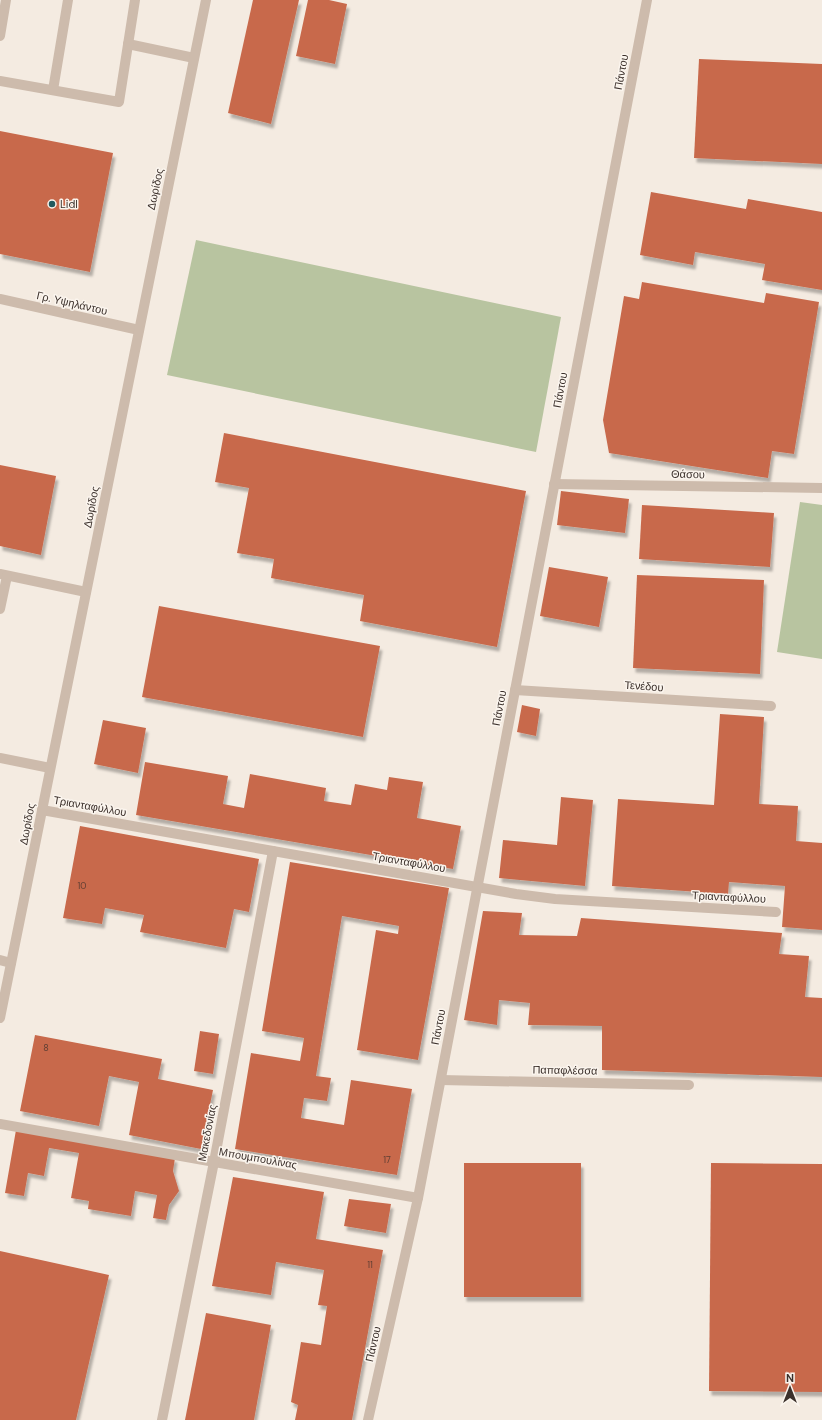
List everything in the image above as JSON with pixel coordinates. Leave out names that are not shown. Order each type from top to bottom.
[{"type":"street","points":[[0,36],[6,0]]},
{"type":"street","points":[[53,90],[68,0]]},
{"type":"street","points":[[0,80],[119,102],[135,0]]},
{"type":"street","name":"Δωρίδος","points":[[0,1018],[206,0]]},
{"type":"street","name":"Πάντου","points":[[368,1420],[418,1198],[647,0]]},
{"type":"street","points":[[128,44],[194,58]]},
{"type":"street","name":"Γρ. Υψηλάντου","points":[[0,299],[139,330]]},
{"type":"street","name":"Θάσου","points":[[554,484],[822,488]]},
{"type":"street","points":[[0,609],[3,575],[86,592]]},
{"type":"street","name":"Τενέδου","points":[[515,690],[771,706]]},
{"type":"street","points":[[0,758],[50,768]]},
{"type":"street","name":"Τριανταφύλλου","points":[[42,810],[555,900],[776,912]]},
{"type":"street","name":"Μακεδονίας","points":[[162,1420],[214,1162],[273,851]]},
{"type":"street","points":[[0,960],[11,963]]},
{"type":"street","name":"Παπαφλέσσα","points":[[441,1080],[689,1085]]},
{"type":"street","name":"Μπουμπουλίνας","points":[[0,1124],[418,1198]]},
{"type":"green space","points":[[196,240],[561,317],[536,452],[167,375]]},
{"type":"green space","points":[[800,502],[822,505],[822,659],[777,652]]},
{"type":"building","points":[[253,0],[299,0],[271,124],[228,113]]},
{"type":"building","points":[[308,0],[329,0],[347,4],[335,64],[296,56]]},
{"type":"building","points":[[699,59],[822,64],[822,164],[694,158]]},
{"type":"building","name":"Lidl","points":[[0,131],[113,153],[90,272],[0,254]]},
{"type":"building","points":[[651,192],[746,209],[748,199],[822,212],[822,290],[762,280],[765,264],[695,252],[693,265],[640,255]]},
{"type":"building","points":[[642,282],[764,303],[766,293],[819,302],[794,454],[772,451],[768,478],[609,453],[603,420],[624,296],[639,299]]},
{"type":"building","points":[[224,433],[526,491],[497,647],[360,621],[364,595],[271,578],[274,559],[237,553],[249,488],[215,482]]},
{"type":"building","points":[[0,465],[56,476],[41,555],[0,546]]},
{"type":"building","points":[[561,491],[629,499],[625,533],[557,525]]},
{"type":"building","points":[[642,505],[774,513],[770,567],[639,559]]},
{"type":"building","points":[[549,567],[608,577],[599,627],[540,616]]},
{"type":"building","points":[[637,575],[764,580],[760,674],[633,668]]},
{"type":"building","points":[[159,606],[380,646],[363,737],[142,697]]},
{"type":"building","points":[[522,705],[540,709],[536,736],[517,732]]},
{"type":"building","points":[[720,714],[764,717],[759,804],[798,806],[796,841],[822,843],[822,930],[782,927],[785,886],[729,882],[728,894],[612,886],[618,799],[714,805]]},
{"type":"building","points":[[103,720],[146,728],[138,773],[94,764]]},
{"type":"building","points":[[145,762],[228,776],[223,804],[244,808],[250,774],[326,788],[324,801],[351,805],[355,784],[387,790],[389,777],[423,782],[417,818],[461,826],[453,869],[136,815]]},
{"type":"building","points":[[561,797],[593,800],[585,886],[499,878],[503,840],[557,845]]},
{"type":"building","points":[[80,826],[259,859],[249,912],[234,909],[226,948],[140,932],[144,915],[105,908],[102,924],[63,918]]},
{"type":"building","points":[[290,862],[449,888],[418,1060],[357,1050],[376,930],[398,934],[399,926],[342,916],[316,1076],[331,1078],[327,1101],[304,1098],[301,1118],[344,1125],[351,1080],[412,1089],[397,1175],[235,1149],[251,1053],[300,1061],[304,1038],[262,1031]]},
{"type":"building","points":[[483,911],[522,913],[519,935],[577,936],[581,918],[782,933],[779,954],[809,956],[805,997],[822,998],[822,1077],[602,1070],[602,1026],[528,1025],[530,1003],[499,1000],[497,1025],[464,1020]]},
{"type":"building","points":[[200,1031],[219,1034],[213,1074],[194,1071]]},
{"type":"building","points":[[35,1035],[162,1059],[158,1079],[213,1090],[201,1149],[129,1135],[139,1082],[109,1076],[99,1126],[20,1111]]},
{"type":"building","points":[[16,1130],[175,1158],[173,1171],[179,1191],[169,1205],[166,1220],[153,1218],[157,1195],[135,1191],[131,1216],[88,1209],[89,1201],[71,1198],[79,1153],[49,1148],[44,1176],[28,1173],[24,1196],[5,1193]]},
{"type":"building","points":[[464,1163],[581,1163],[581,1297],[464,1297]]},
{"type":"building","points":[[711,1163],[822,1164],[822,1392],[709,1391]]},
{"type":"building","points":[[233,1177],[324,1192],[316,1239],[383,1250],[352,1420],[295,1420],[298,1405],[291,1402],[301,1342],[321,1345],[327,1306],[318,1305],[324,1270],[276,1262],[271,1295],[212,1286]]},
{"type":"building","points":[[349,1199],[391,1204],[386,1233],[344,1226]]},
{"type":"building","points":[[0,1251],[109,1275],[76,1420],[0,1420]]},
{"type":"building","points":[[206,1313],[271,1325],[254,1420],[185,1420]]},
{"type":"place","name":"Lidl","points":[[52,204]]}]
